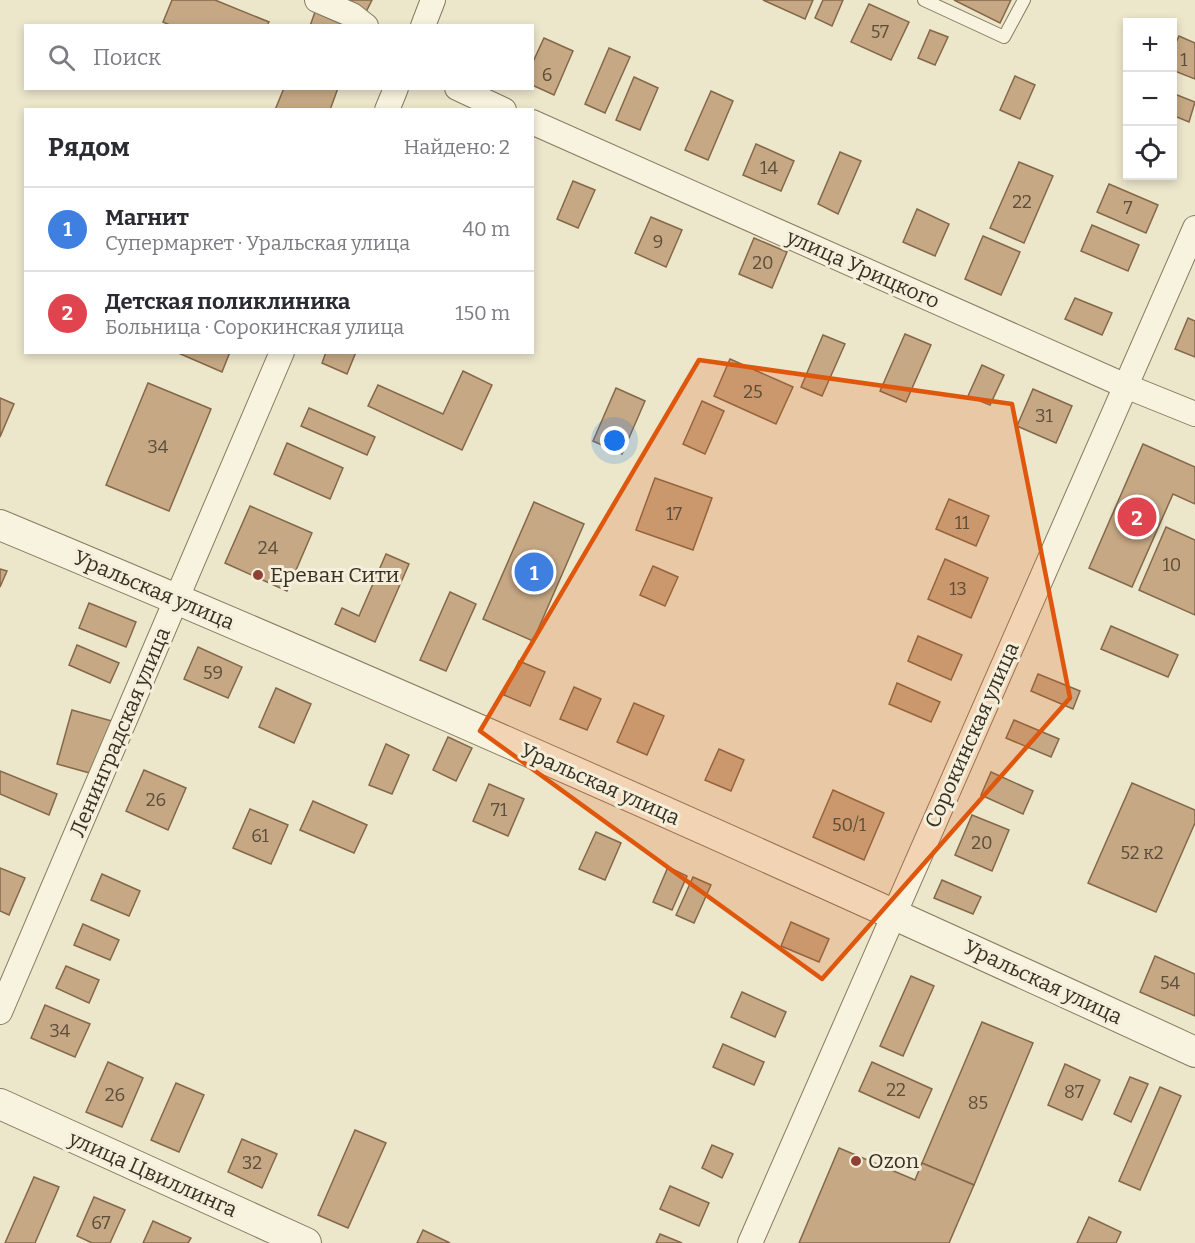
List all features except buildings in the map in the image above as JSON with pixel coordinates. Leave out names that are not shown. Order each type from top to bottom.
[{"type":"street","points":[[317,0],[352,15],[363,24]]},
{"type":"street","points":[[424,24],[433,0]]},
{"type":"street","points":[[388,108],[395,90]]},
{"type":"street","points":[[461,90],[500,108]]},
{"type":"street","name":"улица Урицкого","points":[[534,123],[1128,387],[1195,414]]},
{"type":"street","name":"Сорокинская улица","points":[[750,1243],[893,913],[1128,387],[1195,228]]},
{"type":"street","name":"Ленинградская улица","points":[[0,1012],[281,354]]},
{"type":"street","name":"Уральская улица","points":[[0,525],[177,598],[893,913],[1195,1052]]},
{"type":"street","name":"улица Цвиллинга","points":[[0,1104],[306,1243]]},
{"type":"lane","points":[[924,0],[1004,37],[1024,0]]},
{"type":"highlighted area","points":[[699,360],[1012,404],[1070,698],[822,979],[480,731]]},
{"type":"place","name":"Детская поликлиника","points":[[1137,517]]},
{"type":"place","name":"Магнит","points":[[534,572]]},
{"type":"place","name":"Ереван Сити","points":[[258,575]]},
{"type":"place","name":"Ozon","points":[[856,1161]]}]
